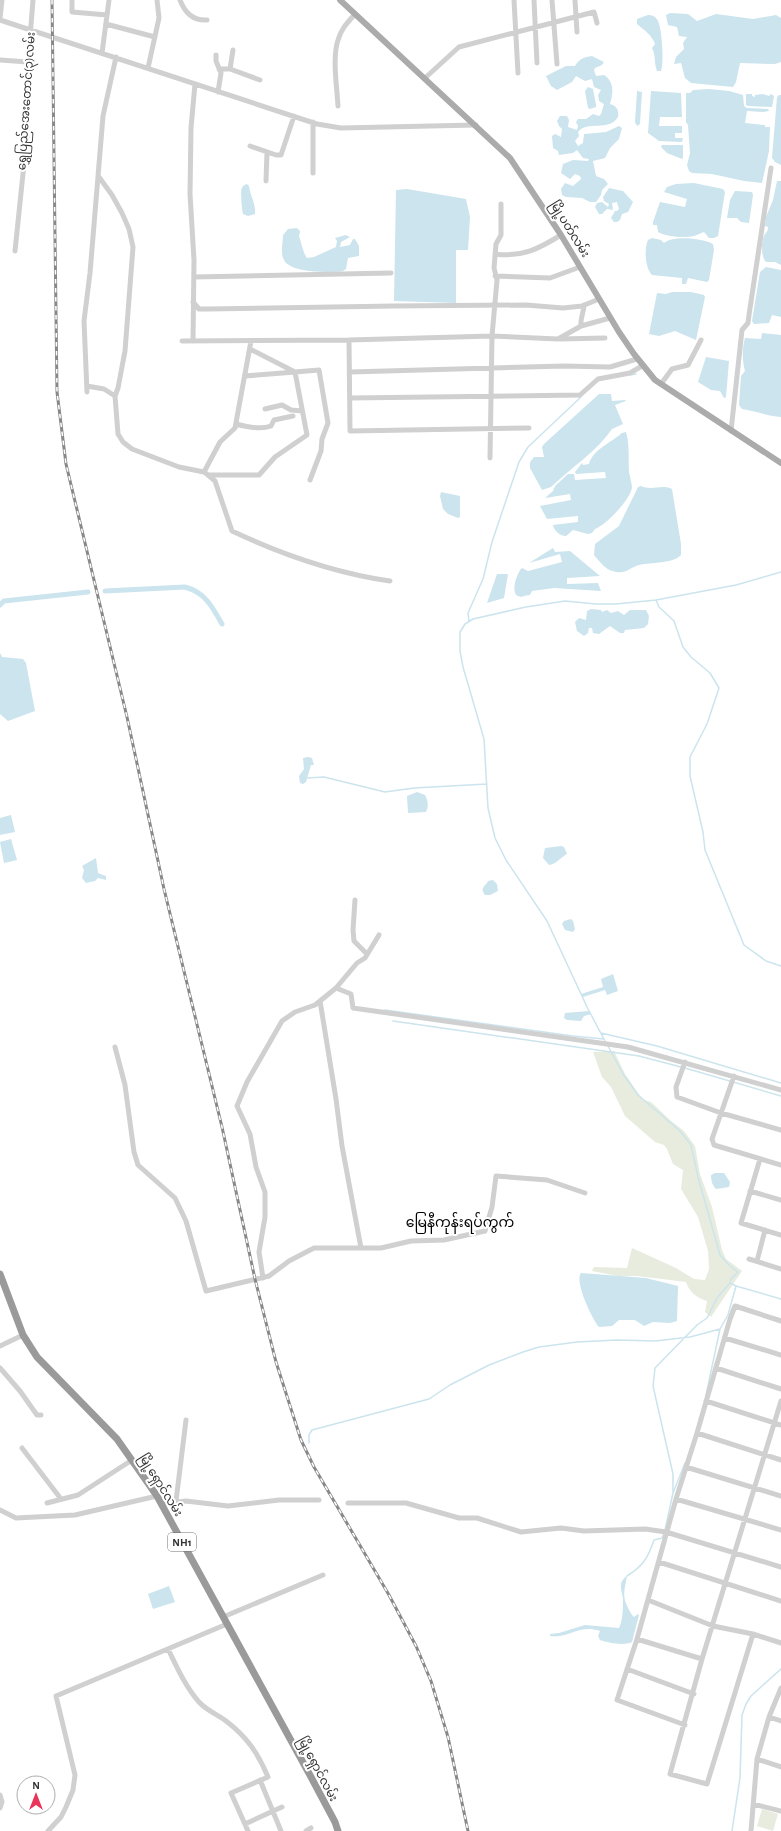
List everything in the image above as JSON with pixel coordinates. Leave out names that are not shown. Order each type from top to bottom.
[{"type":"highway","name":"မြို့ရှောင်လမ်း","points":[[0,1274],[24,1335],[37,1356],[117,1439],[161,1504],[228,1624],[338,1831]]},
{"type":"main road","name":"မြို့ပတ်လမ်း","points":[[340,0],[477,125],[510,158],[560,235],[610,318],[642,366],[655,380],[781,463]]},
{"type":"street","points":[[2,0],[0,19],[313,122],[341,128],[477,125]]},
{"type":"street","name":"ရွှေပြည်အေးတောင်(၃)လမ်း","points":[[15,251],[26,135],[28,62],[33,0]]},
{"type":"street","points":[[72,0],[72,12],[107,15]]},
{"type":"street","points":[[102,53],[109,0]]},
{"type":"street","points":[[148,68],[159,18],[157,0]]},
{"type":"street","points":[[180,0],[188,15],[202,21],[207,20]]},
{"type":"street","points":[[514,0],[518,73]]},
{"type":"street","points":[[534,0],[536,63]]},
{"type":"street","points":[[552,0],[557,64]]},
{"type":"street","points":[[575,0],[577,32]]},
{"type":"street","points":[[425,78],[459,47],[594,12],[598,23]]},
{"type":"street","points":[[338,106],[335,54],[338,40],[343,28],[355,14]]},
{"type":"street","points":[[106,24],[155,37]]},
{"type":"street","points":[[230,69],[232,50]]},
{"type":"street","points":[[216,55],[216,60],[221,73],[218,92]]},
{"type":"street","points":[[87,392],[84,321],[99,178],[103,116],[116,57]]},
{"type":"street","points":[[0,60],[28,62]]},
{"type":"street","points":[[219,69],[230,69],[260,80]]},
{"type":"street","points":[[193,342],[194,277],[190,194],[191,128],[196,84]]},
{"type":"street","points":[[250,146],[281,155],[294,116]]},
{"type":"street","points":[[313,122],[313,173]]},
{"type":"street","points":[[266,181],[267,152]]},
{"type":"street","points":[[731,431],[742,330],[748,322],[771,168]]},
{"type":"street","points":[[99,178],[112,195],[122,213],[129,229],[133,247],[125,351],[118,388],[114,396],[118,434],[123,442],[132,449],[179,467],[206,474],[259,475],[275,457],[307,434],[295,372]]},
{"type":"street","points":[[490,458],[492,336],[497,280],[495,276],[495,254],[496,244],[501,236],[501,204]]},
{"type":"street","points":[[495,254],[515,255],[521,252],[532,251],[542,247],[560,235]]},
{"type":"street","points":[[495,276],[550,278],[580,267]]},
{"type":"street","points":[[194,277],[391,273]]},
{"type":"street","points":[[193,302],[199,309],[495,305],[563,308],[584,305],[599,299]]},
{"type":"street","points":[[581,326],[584,305]]},
{"type":"street","points":[[558,339],[581,326],[610,318]]},
{"type":"street","points":[[182,341],[349,340],[492,336],[558,339],[605,338]]},
{"type":"street","points":[[349,340],[350,430],[529,428]]},
{"type":"street","points":[[661,384],[672,370],[688,365],[701,340]]},
{"type":"street","points":[[206,474],[220,442],[235,428],[251,341]]},
{"type":"street","points":[[250,349],[295,372]]},
{"type":"street","points":[[350,372],[610,366],[637,359]]},
{"type":"street","points":[[350,398],[580,395],[598,379],[630,373],[642,366]]},
{"type":"street","points":[[245,376],[319,370],[328,423],[322,439],[321,451],[310,480]]},
{"type":"street","points":[[87,386],[104,389],[114,396]]},
{"type":"street","points":[[265,409],[282,405],[291,410],[302,411]]},
{"type":"street","points":[[236,424],[251,428],[268,428],[274,420],[293,416]]},
{"type":"street","points":[[206,474],[215,481],[232,531],[316,565],[361,577],[390,581]]},
{"type":"street","points":[[355,900],[353,930],[354,941],[368,954]]},
{"type":"street","points":[[263,1278],[259,1252],[265,1217],[265,1192],[256,1167],[250,1134],[238,1106],[247,1082],[282,1021],[295,1012],[314,1006],[336,988],[368,954],[379,934]]},
{"type":"street","points":[[336,988],[351,994],[353,1008],[598,1044],[612,1044],[685,1062],[781,1090]]},
{"type":"street","points":[[320,1001],[342,1146],[361,1248]]},
{"type":"street","points":[[115,1047],[125,1085],[134,1152],[138,1165],[175,1198],[186,1221],[206,1291],[270,1276],[289,1261],[314,1248],[381,1248],[411,1242],[444,1240],[485,1231],[492,1207],[496,1176],[547,1180],[585,1193]]},
{"type":"street","points":[[685,1062],[676,1087],[677,1097],[721,1113],[781,1130]]},
{"type":"street","points":[[734,1076],[712,1139],[714,1145],[781,1166]]},
{"type":"street","points":[[760,1159],[741,1223],[781,1235]]},
{"type":"street","points":[[750,1191],[781,1200]]},
{"type":"street","points":[[757,1261],[765,1230]]},
{"type":"street","points":[[749,1259],[781,1269]]},
{"type":"street","points":[[685,1725],[617,1700],[637,1639],[666,1532],[735,1306],[781,1321]]},
{"type":"street","points":[[0,1346],[24,1335]]},
{"type":"street","points":[[725,1338],[781,1355]]},
{"type":"street","points":[[0,1368],[20,1391],[37,1416],[41,1415]]},
{"type":"street","points":[[716,1368],[781,1389]]},
{"type":"street","points":[[706,1401],[781,1425]]},
{"type":"street","points":[[752,1634],[707,1784],[670,1774],[694,1694],[702,1659],[781,1401]]},
{"type":"street","points":[[176,1501],[186,1420]]},
{"type":"street","points":[[697,1433],[781,1460]]},
{"type":"street","points":[[22,1448],[61,1500]]},
{"type":"street","points":[[47,1503],[78,1495],[132,1460]]},
{"type":"street","points":[[686,1467],[781,1496]]},
{"type":"street","points":[[0,1510],[16,1518],[74,1515],[156,1496]]},
{"type":"street","points":[[676,1499],[781,1530]]},
{"type":"street","points":[[161,1504],[176,1501],[228,1506],[279,1500],[319,1500]]},
{"type":"street","points":[[348,1503],[406,1503],[459,1518],[477,1518],[520,1532],[561,1528],[584,1531],[645,1529],[666,1532],[781,1567]]},
{"type":"street","points":[[659,1562],[726,1582],[781,1601]]},
{"type":"street","points":[[224,1617],[323,1576]]},
{"type":"street","points":[[648,1600],[713,1626],[752,1634],[781,1643]]},
{"type":"street","points":[[48,1831],[61,1817],[66,1807],[73,1790],[75,1775],[56,1696],[228,1624]]},
{"type":"street","points":[[637,1639],[702,1659]]},
{"type":"street","points":[[168,1649],[186,1686],[200,1703],[244,1736],[259,1756],[268,1777],[231,1793],[248,1831]]},
{"type":"street","points":[[627,1669],[694,1694]]},
{"type":"street","points":[[751,1831],[757,1759],[769,1717],[781,1688]]},
{"type":"street","points":[[769,1717],[781,1721]]},
{"type":"street","points":[[757,1759],[781,1767]]},
{"type":"street","points":[[260,1780],[281,1831]]},
{"type":"street","points":[[0,1795],[2,1802],[0,1808]]},
{"type":"street","points":[[753,1804],[781,1811]]},
{"type":"street","points":[[245,1824],[282,1807]]},
{"type":"shaded area","points":[[614,1051],[625,1074],[638,1093],[644,1100],[651,1102],[684,1131],[695,1146],[700,1174],[712,1207],[722,1250],[726,1259],[742,1271],[711,1317],[705,1312],[707,1301],[694,1294],[689,1289],[686,1282],[637,1276],[618,1276],[592,1271],[594,1267],[627,1268],[632,1248],[676,1268],[694,1279],[705,1280],[709,1269],[708,1251],[698,1217],[681,1189],[683,1170],[673,1164],[664,1145],[655,1142],[625,1116],[611,1087],[602,1077],[593,1052]]},
{"type":"shaded area","points":[[762,1809],[778,1814],[773,1831],[757,1826]]},
{"type":"water","points":[[670,13],[688,14],[697,21],[716,14],[753,19],[776,15],[781,18],[781,62],[775,64],[740,63],[736,82],[733,87],[691,83],[685,78],[681,63],[674,64],[676,57],[684,49],[683,43],[687,37],[679,36],[677,27],[668,25],[666,15]]},
{"type":"water","points":[[648,15],[655,17],[659,25],[662,54],[661,71],[657,71],[656,68],[652,48],[655,44],[654,41],[648,33],[637,24],[637,19]]},
{"type":"water","points":[[592,56],[604,62],[594,70],[596,76],[604,75],[610,81],[612,85],[612,96],[610,104],[617,109],[618,117],[609,124],[582,129],[578,132],[579,136],[575,141],[578,146],[583,143],[584,134],[606,132],[619,126],[622,128],[619,139],[610,148],[605,158],[593,161],[596,176],[604,179],[608,184],[602,190],[601,195],[596,202],[590,202],[582,198],[566,197],[562,195],[561,189],[565,183],[573,186],[581,179],[580,176],[575,174],[570,179],[561,173],[563,164],[573,160],[588,161],[589,159],[583,158],[577,150],[573,153],[559,155],[558,151],[553,148],[552,136],[555,134],[561,137],[562,129],[557,121],[560,116],[567,116],[569,120],[568,127],[577,130],[578,126],[576,122],[578,119],[586,119],[593,114],[599,116],[604,104],[599,101],[598,95],[601,90],[594,87],[592,79],[585,81],[576,76],[572,82],[557,90],[551,86],[546,76],[566,66],[575,66],[582,59]]},
{"type":"water","points":[[588,87],[593,89],[596,105],[596,107],[590,109],[588,108],[585,91]]},
{"type":"water","points":[[709,89],[729,91],[743,95],[744,106],[747,108],[768,109],[769,111],[763,112],[747,111],[745,123],[770,127],[769,151],[762,183],[744,181],[712,174],[692,173],[689,171],[687,165],[690,153],[688,125],[686,122],[686,93],[690,93],[693,90]]},
{"type":"water","points":[[637,91],[642,92],[640,124],[637,126],[635,122]]},
{"type":"water","points":[[651,91],[681,93],[682,117],[660,117],[659,126],[682,126],[682,133],[675,133],[675,138],[683,138],[682,142],[659,141],[648,133]]},
{"type":"water","points":[[746,94],[752,94],[752,96],[755,97],[755,95],[763,94],[769,96],[771,94],[774,96],[772,107],[746,105]]},
{"type":"water","points":[[781,95],[781,165],[775,162],[772,158],[777,97]]},
{"type":"water","points":[[662,145],[683,145],[683,158],[682,159],[667,153],[661,147]]},
{"type":"water","points":[[777,181],[781,181],[781,265],[775,262],[766,262],[763,257],[762,250],[763,239],[768,229],[768,227],[765,226],[766,217],[773,200]]},
{"type":"water","points":[[694,183],[723,189],[725,192],[718,236],[709,238],[704,232],[694,236],[676,237],[658,232],[657,225],[653,225],[653,222],[660,202],[685,207],[687,199],[664,192],[667,187],[676,184]]},
{"type":"water","points":[[247,184],[249,186],[255,210],[255,214],[248,216],[243,214],[241,196],[242,187]]},
{"type":"water","points":[[609,188],[623,191],[633,202],[628,212],[622,214],[620,220],[617,222],[614,222],[611,218],[615,211],[619,209],[617,202],[612,203],[613,210],[607,209],[602,214],[599,214],[595,207],[597,203],[602,202],[608,207],[609,204],[604,201],[603,197]]},
{"type":"water","points":[[407,189],[466,199],[470,217],[468,250],[456,250],[456,303],[394,301],[396,190]]},
{"type":"water","points":[[735,191],[752,192],[753,195],[749,223],[741,222],[737,218],[727,218],[730,200]]},
{"type":"water","points":[[297,228],[300,231],[299,236],[307,258],[314,257],[336,247],[337,241],[335,238],[346,235],[350,237],[341,242],[340,247],[350,245],[353,239],[355,239],[359,246],[359,256],[348,258],[346,269],[343,271],[320,272],[302,270],[294,267],[284,260],[282,254],[282,244],[283,235],[288,229]]},
{"type":"water","points":[[652,238],[661,240],[664,243],[668,240],[688,238],[702,240],[713,244],[714,250],[709,280],[707,282],[688,278],[686,284],[682,284],[682,278],[652,275],[648,268],[646,253],[648,240]]},
{"type":"water","points":[[766,267],[781,270],[781,317],[772,315],[769,323],[754,324],[752,321],[760,272]]},
{"type":"water","points":[[672,292],[691,292],[704,295],[705,297],[696,340],[675,331],[659,336],[649,334],[657,293],[666,294]]},
{"type":"water","points":[[762,333],[781,335],[781,417],[742,409],[739,405],[741,376],[745,371],[743,363],[743,346],[745,338],[761,339]]},
{"type":"water","points":[[706,357],[729,361],[726,397],[724,398],[720,391],[711,390],[698,382]]},
{"type":"water","points":[[599,394],[611,394],[612,401],[626,401],[615,405],[623,424],[612,429],[599,445],[551,487],[542,490],[530,468],[530,462],[534,457],[544,457],[542,447],[544,444]]},
{"type":"water","points":[[626,432],[629,472],[632,488],[622,506],[611,518],[595,529],[592,533],[588,534],[573,530],[566,536],[560,534],[556,531],[553,525],[578,522],[578,516],[547,519],[540,506],[571,500],[570,494],[545,498],[568,474],[574,474],[575,480],[606,478],[605,472],[576,474],[575,472],[582,463],[583,465],[589,464],[594,454],[598,450],[622,433]]},
{"type":"water","points":[[641,486],[649,488],[664,487],[672,489],[681,544],[681,555],[672,560],[639,565],[623,572],[609,570],[594,555],[595,544],[619,526],[638,487]]},
{"type":"water","points":[[441,492],[460,496],[460,517],[458,518],[448,514],[443,509],[440,496]]},
{"type":"water","points":[[553,548],[555,552],[570,551],[600,576],[567,578],[567,584],[598,583],[601,591],[554,588],[532,591],[530,595],[519,597],[516,594],[514,587],[518,574],[522,568],[528,571],[562,562],[560,554],[529,563]]},
{"type":"water","points":[[497,574],[508,574],[504,598],[487,603]]},
{"type":"water","points":[[591,609],[601,610],[602,612],[607,610],[611,613],[618,611],[624,615],[630,610],[646,610],[649,616],[648,624],[644,628],[625,630],[624,633],[620,633],[610,626],[599,634],[593,633],[592,628],[589,628],[588,633],[584,636],[577,631],[575,622],[579,618],[586,620],[587,611]]},
{"type":"water","points":[[0,653],[2,657],[23,659],[26,663],[35,711],[8,721],[0,714]]},
{"type":"water","points":[[303,758],[312,758],[314,765],[311,765],[306,782],[303,784],[300,783],[299,776],[304,769]]},
{"type":"water","points":[[417,792],[425,795],[428,806],[427,810],[426,812],[408,813],[407,796]]},
{"type":"water","points":[[11,815],[15,832],[0,835],[0,818]]},
{"type":"water","points":[[11,839],[17,860],[4,863],[0,842]]},
{"type":"water","points":[[564,847],[567,854],[549,865],[543,858],[545,848]]},
{"type":"water","points":[[96,858],[98,873],[106,876],[106,880],[98,878],[95,881],[86,883],[82,878],[84,870],[82,866]]},
{"type":"water","points":[[493,880],[497,884],[498,891],[490,895],[485,895],[483,893],[484,887],[488,881]]},
{"type":"water","points":[[571,919],[575,929],[573,932],[565,930],[562,924],[564,921]]},
{"type":"water","points":[[613,974],[618,991],[607,995],[605,990],[583,997],[581,994],[603,987],[601,979]]},
{"type":"water","points":[[589,1011],[591,1014],[584,1016],[581,1021],[567,1020],[564,1018],[565,1013]]},
{"type":"water","points":[[715,1173],[724,1173],[730,1182],[729,1187],[716,1189],[711,1177],[711,1175]]},
{"type":"water","points":[[581,1273],[646,1278],[678,1286],[677,1321],[670,1323],[653,1322],[644,1326],[635,1320],[619,1320],[612,1326],[599,1327],[588,1309],[582,1291],[579,1277]]},
{"type":"water","points":[[627,1576],[624,1592],[626,1604],[634,1617],[638,1614],[639,1615],[632,1642],[621,1644],[600,1640],[598,1636],[600,1631],[592,1629],[580,1630],[563,1636],[550,1636],[550,1634],[559,1633],[585,1625],[619,1628],[623,1610],[621,1584]]},
{"type":"water","points":[[169,1586],[175,1602],[153,1609],[148,1594]]},
{"type":"waterway","points":[[630,375],[636,374]]},
{"type":"waterway","points":[[469,621],[468,613],[483,579],[492,542],[519,462],[528,447],[581,397]]},
{"type":"waterway","points":[[606,1043],[588,1009],[547,921],[506,860],[495,838],[488,808],[484,739],[463,667],[460,651],[460,632],[465,624],[473,619],[526,607],[565,601],[616,604],[656,600],[736,585],[781,572]]},
{"type":"waterway","points":[[105,591],[185,587],[192,589],[208,601],[222,624]]},
{"type":"waterway","points":[[0,605],[4,601],[88,592]]},
{"type":"waterway","points":[[656,600],[659,607],[674,621],[683,647],[691,657],[710,673],[719,688],[707,724],[690,757],[690,776],[703,832],[705,850],[744,945],[766,961],[781,966]]},
{"type":"waterway","points":[[307,778],[324,777],[385,792],[414,788],[487,784]]},
{"type":"waterway","points":[[385,1010],[604,1039]]},
{"type":"waterway","points":[[393,1021],[639,1056],[681,1067]]},
{"type":"waterway","points":[[601,1033],[657,1046],[781,1083]]},
{"type":"waterway","points":[[608,1046],[623,1074],[638,1095],[680,1131],[691,1145],[698,1177],[720,1255],[738,1272],[731,1279],[730,1283],[736,1286],[728,1315],[720,1329],[706,1395]]},
{"type":"waterway","points":[[685,1068],[781,1096]]},
{"type":"waterway","points":[[665,1530],[673,1493],[673,1474],[653,1386],[655,1368],[697,1325],[707,1318],[717,1298],[729,1284]]},
{"type":"waterway","points":[[736,1286],[781,1299]]},
{"type":"waterway","points":[[309,1443],[309,1435],[312,1430],[429,1399],[450,1385],[489,1365],[539,1347],[577,1342],[617,1340],[655,1341],[690,1337],[720,1329]]},
{"type":"waterway","points":[[673,1493],[685,1463]]},
{"type":"waterway","points":[[627,1576],[641,1565],[650,1552],[654,1540],[662,1538],[664,1533]]},
{"type":"waterway","points":[[732,1831],[740,1778],[742,1715],[751,1696],[781,1669]]},
{"type":"railway","points":[[52,0],[57,392],[66,464],[127,717],[164,889],[222,1127],[255,1279],[276,1362],[301,1440],[314,1467],[389,1595],[416,1646],[431,1681],[448,1737],[468,1831]]},
{"type":"district","name":"မြေနီကုန်းရပ်ကွက်","points":[[460,1222]]}]
